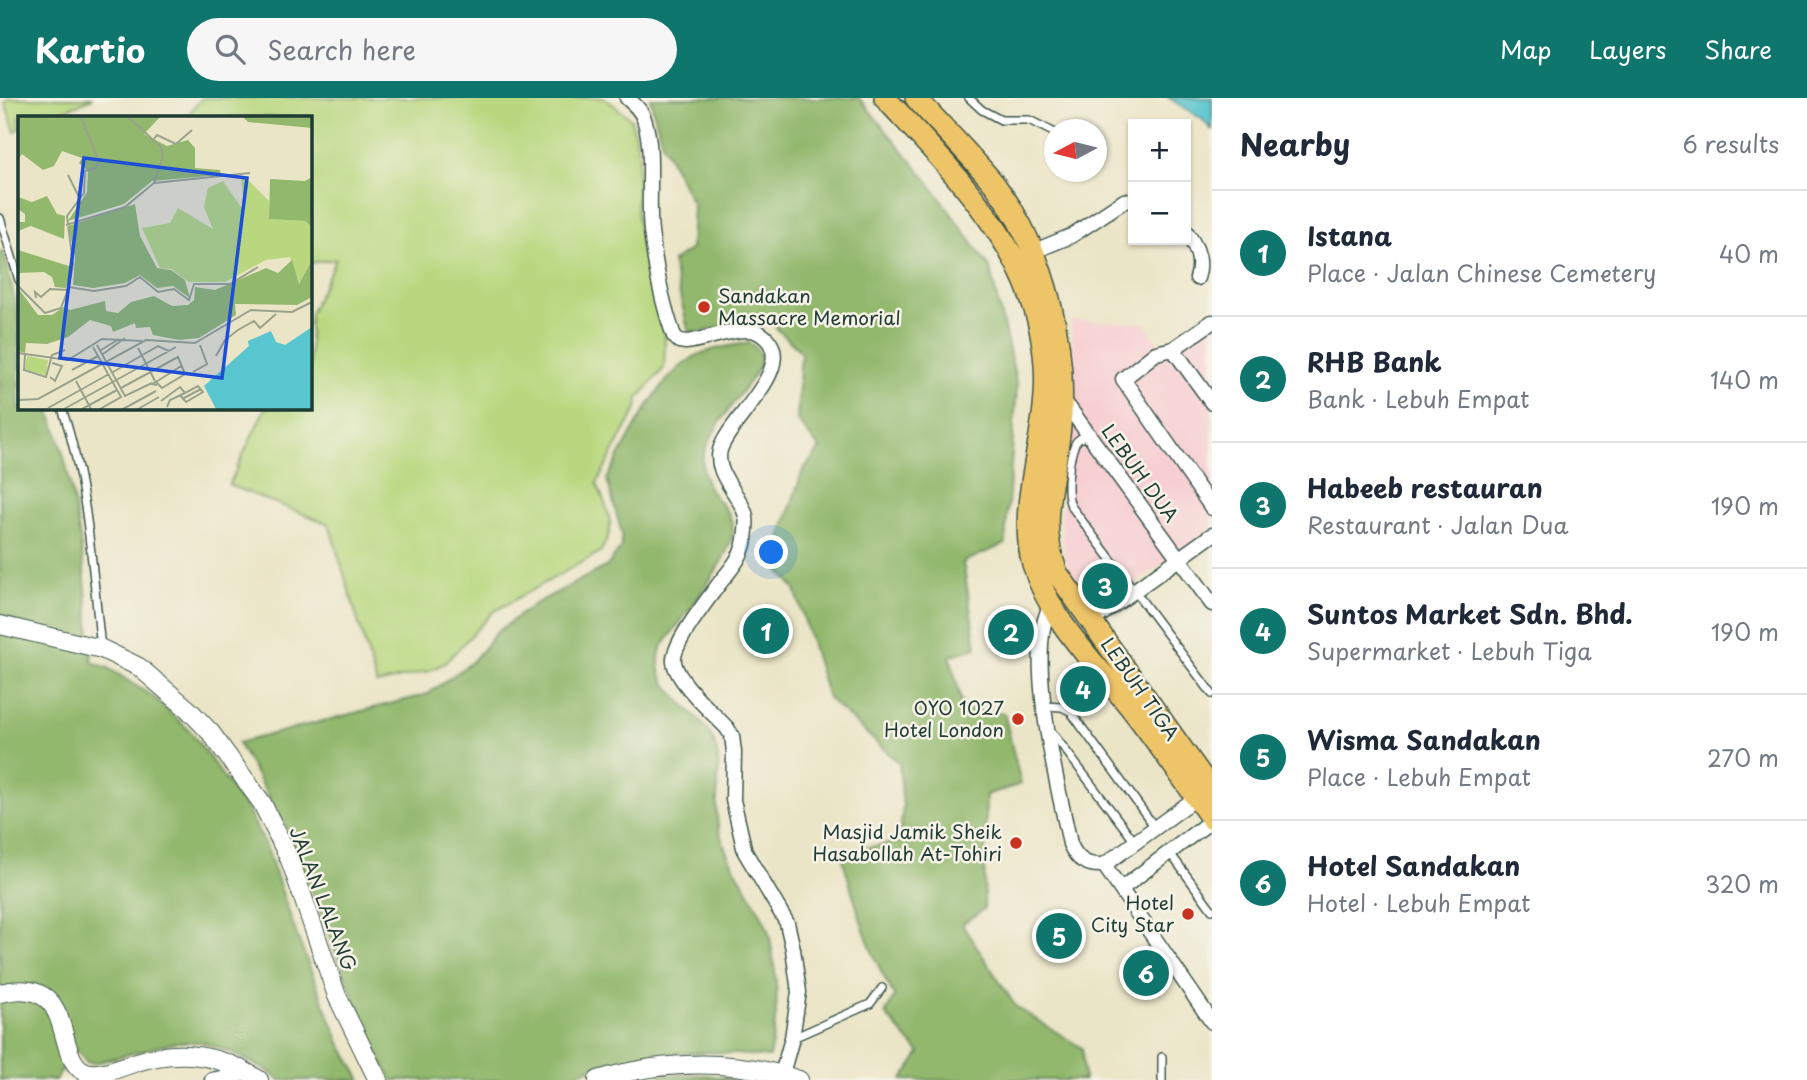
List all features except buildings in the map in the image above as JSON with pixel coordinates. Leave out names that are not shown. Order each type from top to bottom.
[{"type":"main road","name":"LEBUH TIGA","points":[[885,98],[980,204],[1014,257],[1030,296],[1041,337],[1046,390],[1028,538],[1033,563],[1051,605],[1064,626],[1133,710],[1208,791]]},
{"type":"main road","name":"LEBUH TIGA","points":[[916,98],[994,184],[1016,218],[1032,251],[1049,298],[1058,342],[1062,398],[1059,442],[1048,503],[1047,541],[1058,573],[1208,791],[1212,820]]},
{"type":"main road","points":[[1064,626],[1080,626],[1092,621]]},
{"type":"street","points":[[598,1080],[640,1070],[686,1065],[740,1068],[791,1077],[792,1038],[799,992],[787,923],[745,852],[733,800],[732,736],[685,682],[675,666],[674,655],[696,615],[737,561],[745,542],[746,514],[720,467],[720,451],[728,433],[755,399],[771,370],[775,353],[772,344],[764,336],[749,330],[686,342],[679,341],[674,336],[655,261],[650,229],[648,141],[645,123],[639,110],[627,98]]},
{"type":"street","points":[[1032,251],[1071,236],[1128,201]]},
{"type":"street","points":[[1191,241],[1200,264],[1197,278]]},
{"type":"street","points":[[1212,322],[1173,349],[1156,353],[1125,376],[1124,382],[1212,508]]},
{"type":"street","points":[[1173,349],[1212,403]]},
{"type":"street","name":"LEBUH DUA","points":[[1062,398],[1212,604]]},
{"type":"street","points":[[1092,621],[1212,535]]},
{"type":"street","points":[[1051,605],[1044,621],[1041,687],[1046,725],[1074,853],[1085,863],[1104,865],[1208,791]]},
{"type":"street","name":"JALAN LALANG","points":[[0,625],[102,649],[139,667],[188,710],[227,753],[262,803],[290,860],[337,996],[378,1080]]},
{"type":"street","points":[[1121,889],[1212,820]]},
{"type":"street","points":[[1104,865],[1206,1008],[1212,1022]]},
{"type":"street","points":[[0,993],[25,990],[52,1003],[61,1019],[74,1063],[89,1072],[110,1070],[161,1055],[181,1054],[211,1058],[254,1076]]},
{"type":"street","points":[[212,1080],[254,1076]]},
{"type":"lane","points":[[969,98],[982,110],[1001,120],[1029,120],[1044,128]]},
{"type":"lane","points":[[0,218],[18,278]]},
{"type":"lane","points":[[63,410],[74,443],[84,493],[102,649]]},
{"type":"lane","points":[[1088,434],[1078,440],[1074,447],[1067,497],[1071,506],[1212,694]]},
{"type":"lane","points":[[1044,706],[1062,707],[1070,711],[1154,827]]},
{"type":"lane","points":[[1046,725],[1135,843]]},
{"type":"lane","points":[[1170,852],[1212,910]]},
{"type":"lane","points":[[792,1038],[870,1004],[882,988]]},
{"type":"lane","points":[[1162,1057],[1162,1080]]},
{"type":"shaded area","points":[[1212,315],[1212,528],[1097,611],[1072,576],[1067,564],[1061,523],[1075,395],[1071,320],[1145,323],[1159,345],[1172,344]]},
{"type":"green space","points":[[9,98],[93,98],[49,116],[18,116],[18,130],[15,131],[5,102]]},
{"type":"green space","points":[[202,98],[605,98],[631,119],[639,154],[636,211],[647,276],[665,335],[664,368],[638,398],[637,408],[597,483],[609,518],[609,534],[600,552],[493,612],[445,663],[429,671],[377,684],[329,524],[229,485],[264,410],[312,410],[312,310],[336,259],[312,263],[312,116],[187,116]]},
{"type":"green space","points":[[650,98],[859,98],[925,177],[990,268],[1017,385],[1005,544],[963,562],[976,647],[950,656],[963,710],[1004,713],[1021,784],[986,795],[984,909],[962,924],[1016,1007],[1082,1048],[1084,1080],[902,1080],[920,1053],[885,1014],[895,996],[869,944],[841,852],[899,842],[903,807],[899,763],[828,698],[795,589],[772,562],[803,470],[820,449],[797,420],[801,352],[772,324],[756,321],[695,333],[688,329],[672,262],[691,249],[693,205],[662,143]]},
{"type":"green space","points":[[4,251],[18,315],[18,410],[50,410],[67,470],[79,533],[92,662],[108,668],[152,696],[190,731],[248,811],[266,846],[297,936],[340,1043],[361,1080],[279,1080],[268,1071],[233,1053],[202,1042],[176,1042],[95,1063],[86,1062],[76,1049],[55,1080],[0,1080],[0,252]]},
{"type":"green space","points":[[749,343],[759,352],[760,366],[712,435],[703,457],[709,488],[732,523],[731,541],[715,572],[661,648],[659,663],[669,688],[709,732],[715,745],[719,830],[729,856],[769,933],[776,995],[769,1057],[714,1052],[659,1054],[599,1064],[564,1080],[392,1080],[373,1046],[287,829],[238,743],[428,694],[473,661],[496,633],[533,605],[607,566],[621,548],[622,534],[607,479],[643,414],[665,382],[691,359],[711,351]]},
{"type":"green space","points":[[707,1075],[742,1080],[661,1080],[661,1076]]},
{"type":"water","points":[[1169,98],[1212,98],[1212,130],[1202,119]]},
{"type":"place","name":"Sandakan Massacre Memorial","points":[[704,307]]},
{"type":"place","name":"Habeeb restauran","points":[[1105,586]]},
{"type":"place","name":"Istana","points":[[766,631]]},
{"type":"place","name":"RHB Bank","points":[[1011,632]]},
{"type":"place","name":"Suntos Market Sdn. Bhd.","points":[[1083,689]]},
{"type":"place","name":"OYO 1027 Hotel London","points":[[1018,719]]},
{"type":"place","name":"Masjid Jamik Sheik Hasabollah At-Tohiri","points":[[1016,843]]},
{"type":"place","name":"Hotel City Star","points":[[1188,914]]},
{"type":"place","name":"Wisma Sandakan","points":[[1059,936]]},
{"type":"place","name":"Hotel Sandakan","points":[[1146,973]]}]
